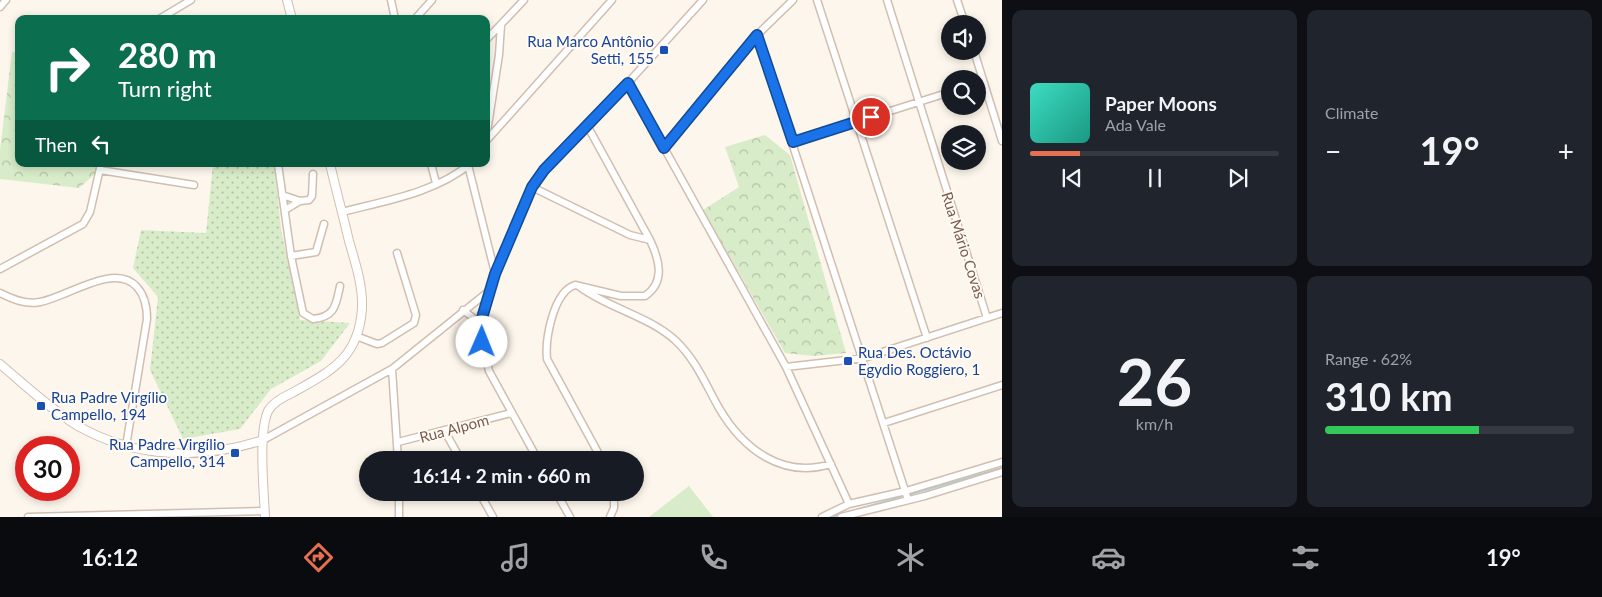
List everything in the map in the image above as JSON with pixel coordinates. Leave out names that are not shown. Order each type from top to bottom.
[{"type":"street","points":[[0,7],[6,0]]},
{"type":"street","points":[[166,15],[191,0]]},
{"type":"street","points":[[287,0],[291,15]]},
{"type":"street","points":[[391,0],[394,15]]},
{"type":"street","points":[[419,15],[432,0]]},
{"type":"street","points":[[490,36],[524,0]]},
{"type":"street","points":[[490,136],[612,0]]},
{"type":"street","points":[[479,328],[495,274],[532,187],[544,170],[588,127],[703,0]]},
{"type":"street","points":[[664,148],[757,35],[793,0]]},
{"type":"street","points":[[817,0],[855,122],[927,338]]},
{"type":"street","name":"Rua Mário Covas","points":[[887,0],[987,318]]},
{"type":"street","points":[[957,0],[962,15]]},
{"type":"street","points":[[490,109],[501,25]]},
{"type":"street","points":[[757,35],[793,142],[811,205],[864,358],[907,495]]},
{"type":"street","points":[[628,83],[786,368],[849,504]]},
{"type":"street","points":[[793,142],[941,95]]},
{"type":"street","points":[[986,98],[1002,141]]},
{"type":"street","points":[[588,127],[650,240],[658,258],[659,272],[654,287],[645,296],[622,296],[579,286],[571,286],[564,291],[556,306],[546,347],[547,359],[597,451]]},
{"type":"street","points":[[0,269],[82,224],[90,212],[101,167],[194,185]]},
{"type":"street","points":[[278,167],[300,305],[306,316],[321,318],[330,314],[336,307],[340,286]]},
{"type":"street","points":[[28,517],[265,514],[264,440],[266,420],[272,405],[332,371],[348,355],[360,320],[362,296],[331,167]]},
{"type":"street","points":[[432,167],[436,183]]},
{"type":"street","points":[[342,212],[411,194],[436,183],[464,167]]},
{"type":"street","points":[[470,167],[495,274]]},
{"type":"street","points":[[282,195],[306,201],[312,196],[313,174]]},
{"type":"street","points":[[532,187],[630,236],[650,240]]},
{"type":"street","points":[[285,210],[300,201]]},
{"type":"street","points":[[291,256],[316,252],[324,224]]},
{"type":"street","points":[[356,336],[377,344],[382,343],[410,327],[415,320],[397,253]]},
{"type":"street","points":[[0,293],[12,299],[38,303],[114,276],[130,281],[136,286],[145,304],[147,319],[126,446]]},
{"type":"street","points":[[579,286],[600,300],[661,330],[676,341],[689,355],[720,410],[739,435],[760,454],[780,464],[798,468],[816,468],[831,464]]},
{"type":"street","points":[[0,364],[51,407],[79,426],[109,441],[149,451],[201,453],[226,450],[264,440],[392,369],[489,291]]},
{"type":"street","points":[[463,310],[472,317],[479,328],[489,371],[533,451]]},
{"type":"street","points":[[786,368],[864,358],[1002,313]]},
{"type":"street","points":[[392,369],[398,451]]},
{"type":"street","points":[[884,423],[1002,385]]},
{"type":"street","name":"Rua Alpom","points":[[398,442],[511,413]]},
{"type":"street","points":[[444,430],[456,451]]},
{"type":"street","points":[[841,517],[1002,462]]},
{"type":"street","points":[[822,517],[849,504],[907,495],[1002,472]]},
{"type":"street","points":[[399,501],[399,517]]},
{"type":"street","points":[[484,501],[493,517]]},
{"type":"street","points":[[561,501],[570,517]]},
{"type":"street","points":[[610,517],[614,508],[614,501]]},
{"type":"green space","points":[[12,52],[15,52],[15,167],[96,167],[95,174],[79,188],[0,179],[0,150]]},
{"type":"green space","points":[[765,135],[790,155],[846,353],[813,356],[785,353],[703,210],[739,187],[725,147]]},
{"type":"green space","points":[[213,167],[274,167],[281,229],[300,320],[350,323],[321,361],[271,389],[240,429],[183,439],[150,370],[158,297],[133,268],[141,230],[206,233]]},
{"type":"green space","points":[[689,486],[713,517],[649,517]]},
{"type":"waterway","points":[[831,517],[1002,468]]},
{"type":"place","name":"Rua Marco Antônio Setti, 155","points":[[664,50]]},
{"type":"place","name":"Rua Des. Octávio Egydio Roggiero, 1","points":[[848,361]]},
{"type":"place","name":"Rua Padre Virgílio Campello, 194","points":[[41,406]]},
{"type":"place","name":"Rua Padre Virgílio Campello, 314","points":[[235,453]]},
{"type":"route","points":[[482,342],[479,328],[489,291],[532,187],[544,170],[588,127],[628,83],[664,148],[757,35],[793,142],[871,117]]}]
